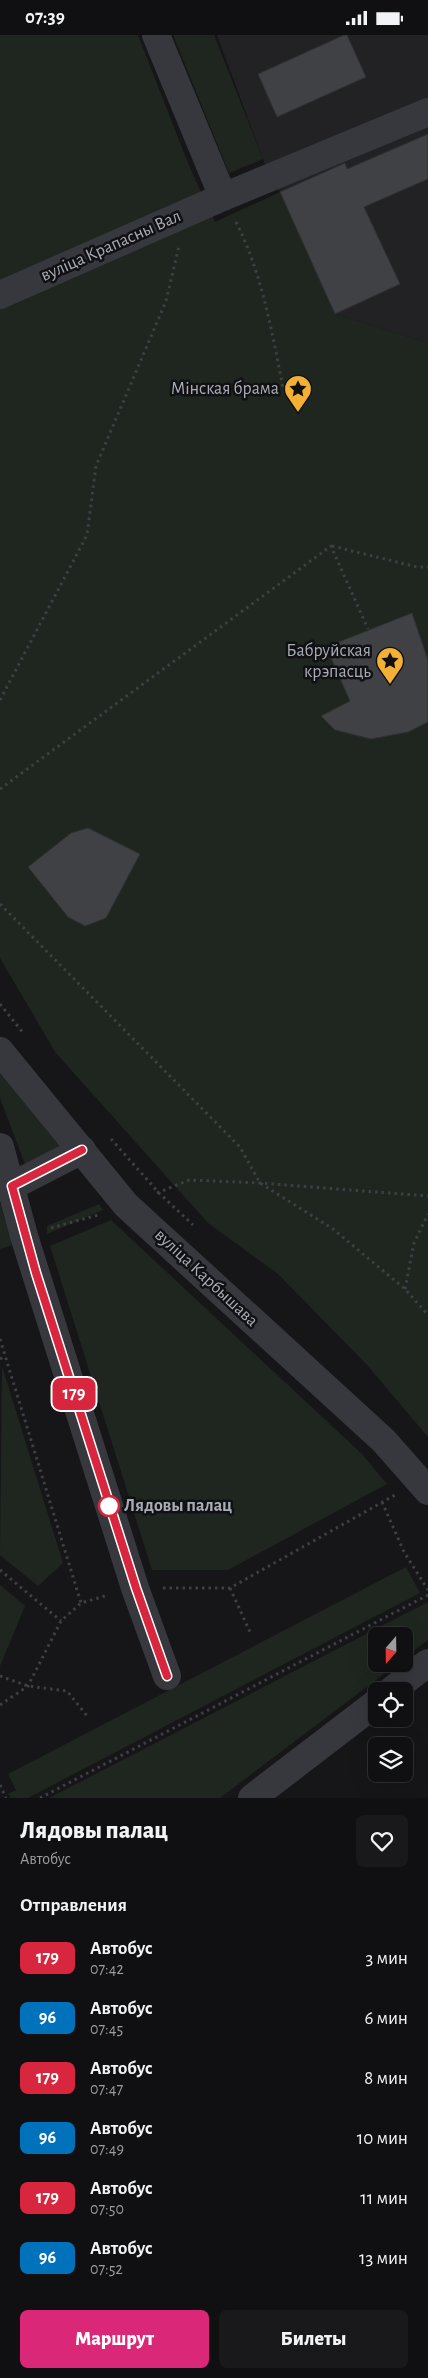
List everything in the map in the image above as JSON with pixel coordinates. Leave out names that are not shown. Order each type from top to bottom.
[{"type":"street","points":[[156,35],[222,197]]},
{"type":"street","name":"вуліца Крапасны Вал","points":[[0,295],[222,197],[428,112]]},
{"type":"street","name":"вуліца Карбышава","points":[[0,1051],[126,1205],[384,1441],[428,1491]]},
{"type":"street","points":[[0,1147],[24,1236],[136,1588],[167,1676]]},
{"type":"street","points":[[12,1186],[82,1150]]},
{"type":"street","points":[[403,1682],[428,1663]]},
{"type":"street","points":[[266,1793],[368,1710]]},
{"type":"path","points":[[222,197],[248,245],[271,330],[283,388]]},
{"type":"path","points":[[0,700],[87,535],[96,466],[166,301],[186,214]]},
{"type":"path","points":[[331,546],[368,629]]},
{"type":"path","points":[[0,789],[331,546],[418,567],[428,567]]},
{"type":"path","points":[[0,904],[240,1147],[260,1183],[333,1229],[404,1289],[428,1315]]},
{"type":"path","points":[[0,1004],[25,1035]]},
{"type":"path","points":[[107,1135],[159,1193],[194,1227]]},
{"type":"path","points":[[24,1236],[126,1205],[189,1180],[260,1183],[428,1196]]},
{"type":"path","points":[[404,1289],[414,1243],[428,1214]]},
{"type":"path","points":[[0,1339],[81,1603]]},
{"type":"path","points":[[0,1359],[5,1356]]},
{"type":"path","points":[[0,1705],[28,1685],[60,1621],[81,1603],[136,1588],[230,1588],[398,1493]]},
{"type":"path","points":[[382,1502],[404,1552],[428,1590]]},
{"type":"path","points":[[0,1570],[60,1621]]},
{"type":"path","points":[[230,1588],[250,1632]]},
{"type":"path","points":[[40,1798],[428,1595]]},
{"type":"path","points":[[0,1676],[28,1685],[67,1691],[88,1717]]},
{"type":"path","points":[[0,1785],[6,1798]]},
{"type":"shaded area","points":[[0,35],[138,35],[190,168],[215,222],[280,192],[335,314],[428,343],[428,1437],[367,1365],[278,1274],[208,1223],[55,1052],[0,958]]},
{"type":"shaded area","points":[[173,35],[214,35],[263,159],[229,173]]},
{"type":"shaded area","points":[[217,35],[428,35],[428,343],[335,314],[280,192],[270,178]]},
{"type":"shaded area","points":[[0,1063],[62,1145],[25,1164],[0,1098]]},
{"type":"shaded area","points":[[0,1202],[12,1245],[0,1249]]},
{"type":"shaded area","points":[[99,1204],[103,1210],[47,1234],[47,1226]]},
{"type":"shaded area","points":[[111,1220],[362,1454],[387,1484],[228,1570],[152,1570],[50,1246]]},
{"type":"shaded area","points":[[2,1366],[63,1563],[38,1586],[0,1555]]},
{"type":"shaded area","points":[[406,1567],[420,1593],[28,1798],[11,1798],[8,1794],[16,1790],[8,1774]]},
{"type":"shaded area","points":[[0,1585],[25,1606],[0,1666]]},
{"type":"shaded area","points":[[428,1602],[428,1640],[413,1651],[413,1627],[380,1627]]},
{"type":"shaded area","points":[[368,1633],[368,1673],[385,1673],[373,1682],[368,1682],[368,1686],[220,1798],[49,1798]]},
{"type":"building","points":[[347,35],[366,77],[277,117],[258,74]]},
{"type":"building","points":[[428,134],[428,179],[364,207],[400,284],[335,314],[280,192],[345,163],[347,169]]},
{"type":"building","points":[[412,613],[428,660],[428,722],[408,732],[371,739],[335,730],[321,716],[350,701],[326,647]]},
{"type":"building","points":[[88,828],[140,854],[106,918],[85,926],[68,917],[28,867],[71,833]]},
{"type":"bus line","name":"179","points":[[82,1150],[12,1186],[24,1236],[136,1588],[167,1676]]},
{"type":"place","name":"Мінская брама","points":[[298,413]]},
{"type":"place","name":"Бабруйская крэпасць","points":[[390,685]]},
{"type":"place","name":"Лядовы палац","points":[[109,1506]]}]
